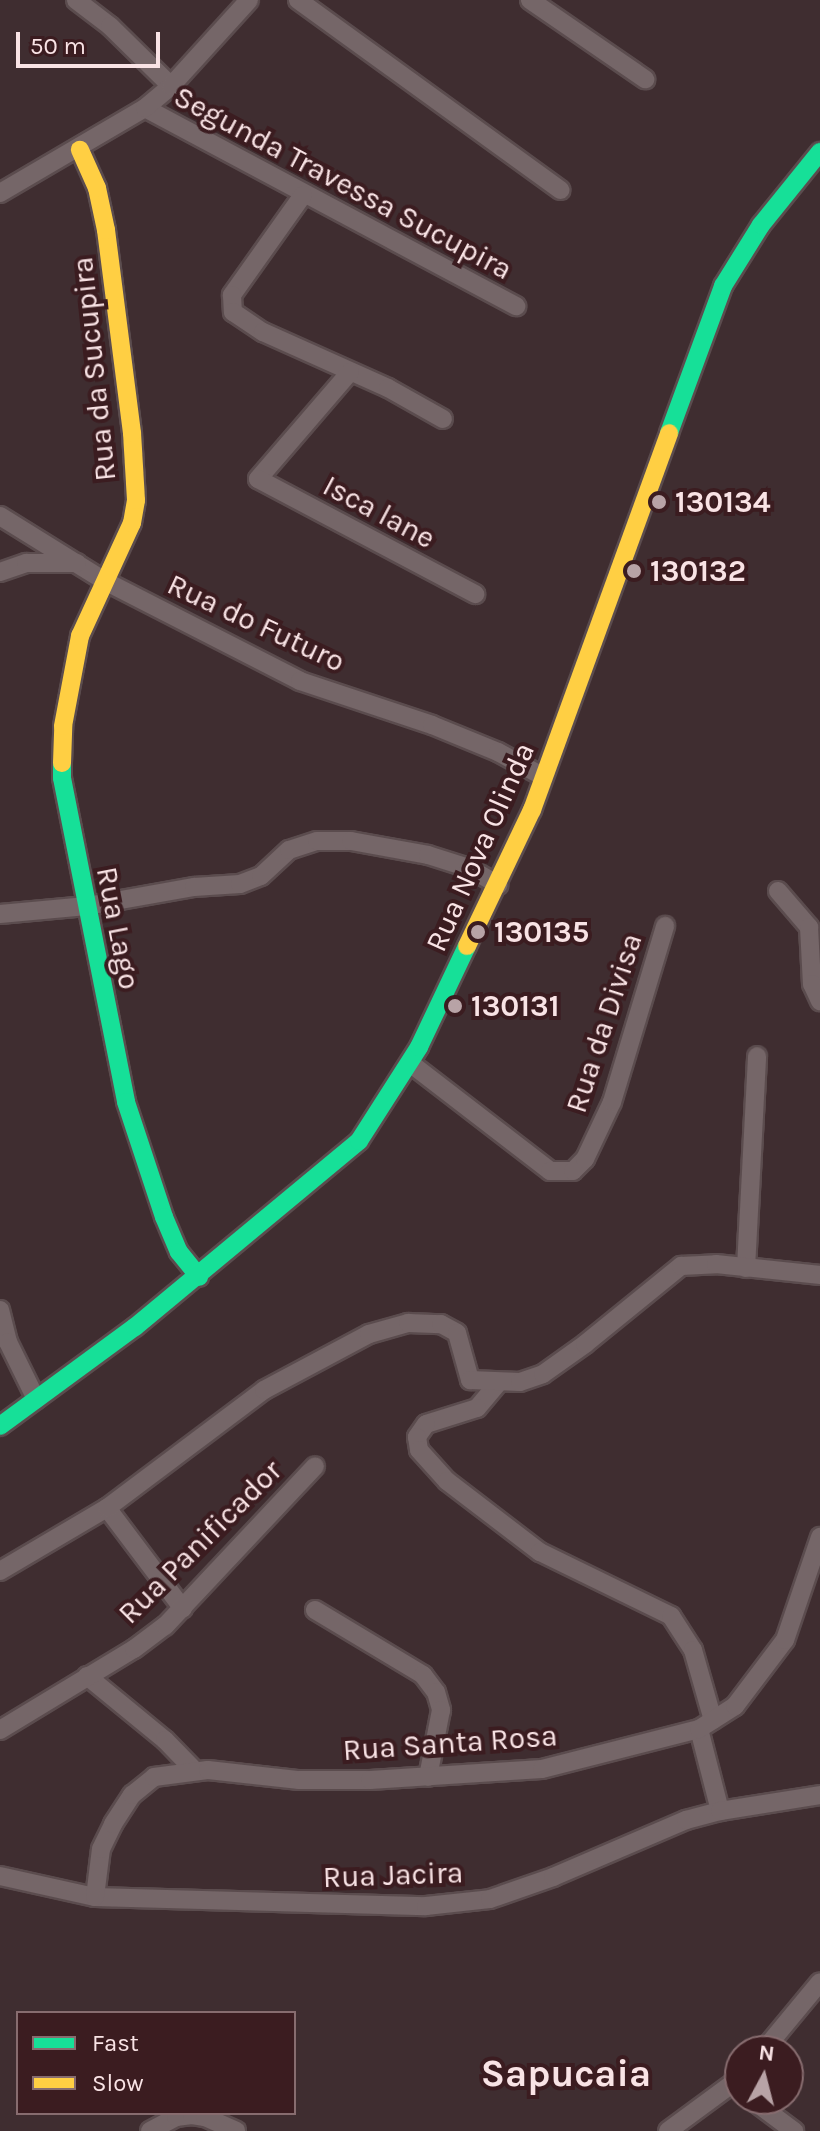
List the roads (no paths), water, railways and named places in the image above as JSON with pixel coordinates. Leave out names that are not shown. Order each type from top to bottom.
[{"type":"street","points":[[76,0],[110,26],[171,86]]},
{"type":"street","points":[[0,193],[80,150],[145,108],[171,86],[249,0]]},
{"type":"street","points":[[298,0],[560,190]]},
{"type":"street","points":[[530,0],[645,79]]},
{"type":"street","name":"Segunda Travessa Sucupira","points":[[145,108],[516,306]]},
{"type":"street","name":"Rua da Sucupira","points":[[80,150],[97,188],[106,230],[135,472],[132,523],[105,581]]},
{"type":"street","name":"Rua Nova Olinda","points":[[0,1426],[199,1277],[359,1141],[410,1063],[499,885],[544,777],[623,568],[712,313],[738,259],[820,152]]},
{"type":"street","points":[[303,195],[247,271],[230,303],[240,321],[443,419]]},
{"type":"street","name":"Isca lane","points":[[350,372],[258,479],[475,594]]},
{"type":"street","name":"Rua do Futuro","points":[[0,516],[105,581],[300,681],[432,725],[498,752],[544,777]]},
{"type":"street","points":[[0,572],[26,563],[77,563]]},
{"type":"street","name":"Rua Lago","points":[[105,581],[80,636],[63,726],[62,778],[107,1016],[141,1154],[179,1252],[199,1277]]},
{"type":"street","points":[[0,914],[87,906],[194,887],[253,881],[289,850],[317,841],[351,841],[428,855],[469,868],[499,885]]},
{"type":"street","points":[[778,891],[809,927],[812,984],[820,1001]]},
{"type":"street","name":"Rua da Divisa","points":[[410,1063],[550,1171],[573,1171],[585,1159],[612,1102],[665,926]]},
{"type":"street","points":[[746,1268],[757,1056]]},
{"type":"street","points":[[0,1571],[107,1508],[264,1390],[331,1352],[390,1327],[408,1323],[441,1324],[457,1333],[467,1377],[478,1382],[532,1380],[585,1344],[681,1266],[694,1263],[820,1275]]},
{"type":"street","points":[[0,1310],[8,1342],[36,1399]]},
{"type":"street","points":[[499,1382],[477,1408],[426,1424],[417,1437],[419,1450],[447,1481],[540,1552],[671,1616],[693,1650],[720,1811]]},
{"type":"street","name":"Rua Panificador","points":[[0,1730],[134,1649],[183,1609],[315,1466]]},
{"type":"street","points":[[107,1508],[183,1609]]},
{"type":"street","name":"Rua Santa Rosa","points":[[95,1897],[101,1849],[132,1795],[154,1777],[195,1771],[299,1780],[428,1777],[542,1769],[706,1724],[746,1694],[785,1640],[820,1537]]},
{"type":"street","points":[[315,1610],[366,1637],[423,1675],[436,1692],[441,1710],[428,1777]]},
{"type":"street","points":[[87,1676],[165,1740],[195,1771]]},
{"type":"street","name":"Rua Jacira","points":[[0,1876],[95,1897],[377,1907],[478,1901],[553,1877],[686,1820],[720,1811],[820,1795]]},
{"type":"street","points":[[776,2035],[820,1982]]},
{"type":"street","points":[[668,2131],[724,2094]]},
{"type":"street","points":[[150,2131],[176,2117],[192,2115],[205,2117],[236,2131]]},
{"type":"street","points":[[772,2115],[794,2131]]},
{"type":"place","name":"130134","points":[[659,502]]},
{"type":"place","name":"130132","points":[[634,571]]},
{"type":"place","name":"130135","points":[[478,932]]},
{"type":"place","name":"130131","points":[[455,1006]]},
{"type":"district","name":"Sapucaia","points":[[566,2074]]}]
